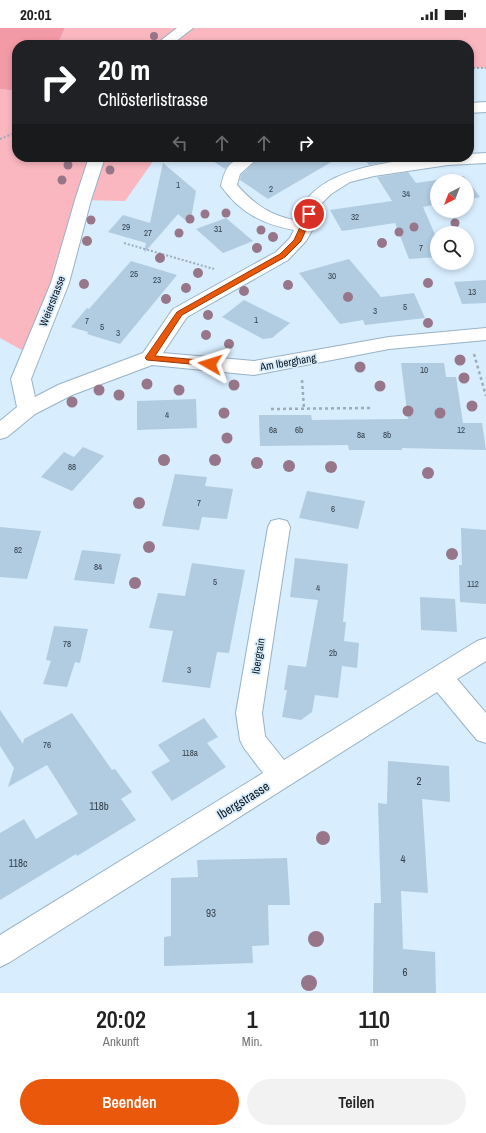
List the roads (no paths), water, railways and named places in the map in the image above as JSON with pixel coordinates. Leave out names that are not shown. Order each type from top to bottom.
[{"type":"street","points":[[169,40],[186,28]]},
{"type":"street","points":[[474,108],[486,107]]},
{"type":"street","points":[[474,159],[486,158]]},
{"type":"street","name":"Weierstrasse","points":[[28,409],[21,379],[60,283],[83,200],[95,162]]},
{"type":"street","points":[[245,162],[232,172],[229,186],[242,201],[256,214],[274,221],[305,228]]},
{"type":"street","points":[[150,358],[180,313],[282,256],[298,241],[305,228],[314,201],[324,190],[344,179],[373,171],[434,162]]},
{"type":"street","name":"Am Iberghang","points":[[28,409],[66,390],[150,358],[254,368],[390,343],[478,335]]},
{"type":"street","points":[[0,432],[28,409]]},
{"type":"street","name":"Ibergrain","points":[[279,527],[249,713],[253,740],[281,777]]},
{"type":"street","name":"Ibergstrasse","points":[[0,952],[486,648]]},
{"type":"street","points":[[440,677],[486,732]]}]
